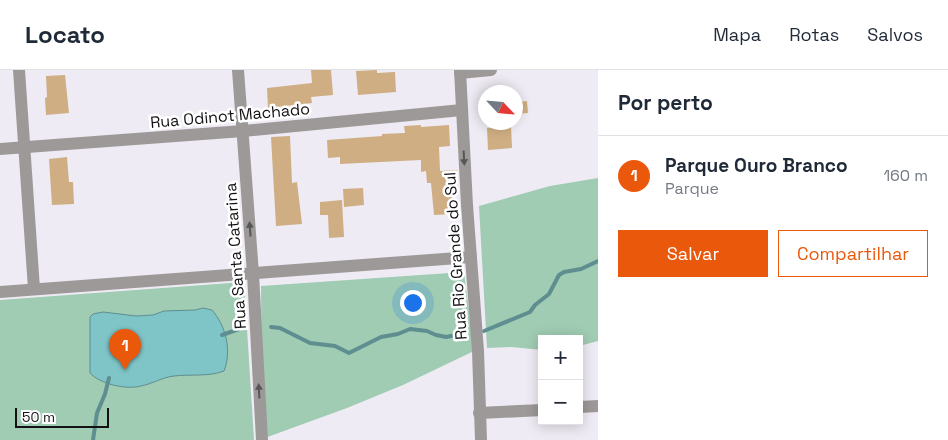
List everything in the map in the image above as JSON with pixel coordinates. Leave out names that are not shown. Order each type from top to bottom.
[{"type":"street","points":[[19,70],[34,289]]},
{"type":"street","name":"Rua Santa Catarina","points":[[238,70],[253,274],[262,440]]},
{"type":"street","points":[[460,72],[490,70]]},
{"type":"street","name":"Rua Rio Grande do Sul","points":[[460,72],[478,351],[481,440]]},
{"type":"street","name":"Rua Odinot Machado","points":[[0,149],[243,131],[462,110]]},
{"type":"street","points":[[0,292],[471,257]]},
{"type":"street","points":[[583,408],[598,406]]},
{"type":"street","points":[[479,413],[538,410]]},
{"type":"green space","points":[[598,178],[598,341],[583,345],[583,335],[538,335],[538,350],[511,347],[487,348],[479,206],[550,186]]},
{"type":"green space","points":[[464,272],[474,351],[403,385],[262,439],[261,286]]},
{"type":"green space","points":[[244,282],[254,440],[0,440],[0,300]]},
{"type":"water","points":[[203,308],[212,310],[224,331],[227,355],[224,371],[206,375],[180,375],[135,387],[107,383],[90,373],[90,317],[93,314],[103,312],[136,316],[153,315],[164,311]]},
{"type":"building","points":[[311,70],[331,70],[333,95],[311,97],[312,103],[268,108],[267,88],[312,83]]},
{"type":"building","points":[[377,70],[377,73],[395,72],[396,92],[358,95],[356,71]]},
{"type":"building","points":[[65,75],[69,113],[46,115],[46,76]]},
{"type":"building","points":[[523,101],[527,101],[528,113],[523,113]]},
{"type":"building","points":[[421,125],[421,127],[449,125],[450,146],[439,147],[440,171],[457,170],[458,181],[451,181],[453,214],[434,215],[431,183],[427,183],[426,171],[421,172],[421,160],[340,164],[340,157],[328,158],[327,140],[405,133],[404,126]]},
{"type":"building","points":[[487,130],[511,130],[512,148],[488,150]]},
{"type":"building","points":[[290,136],[292,183],[297,182],[302,224],[276,226],[271,137]]},
{"type":"building","points":[[67,157],[69,182],[73,182],[74,204],[52,205],[49,159]]},
{"type":"building","points":[[363,188],[364,205],[344,207],[343,189]]},
{"type":"building","points":[[342,200],[344,237],[329,238],[328,215],[320,215],[320,202]]},
{"type":"waterway","points":[[484,331],[530,312],[535,305],[549,294],[559,275],[564,272],[581,269],[598,261]]},
{"type":"waterway","points":[[271,327],[280,328],[310,343],[335,346],[349,353],[381,337],[398,334],[410,329],[427,331],[446,337],[456,335]]},
{"type":"waterway","points":[[222,335],[239,329]]},
{"type":"waterway","points":[[93,440],[97,413],[109,378]]},
{"type":"place","name":"Parque Ouro Branco","points":[[125,370]]}]
